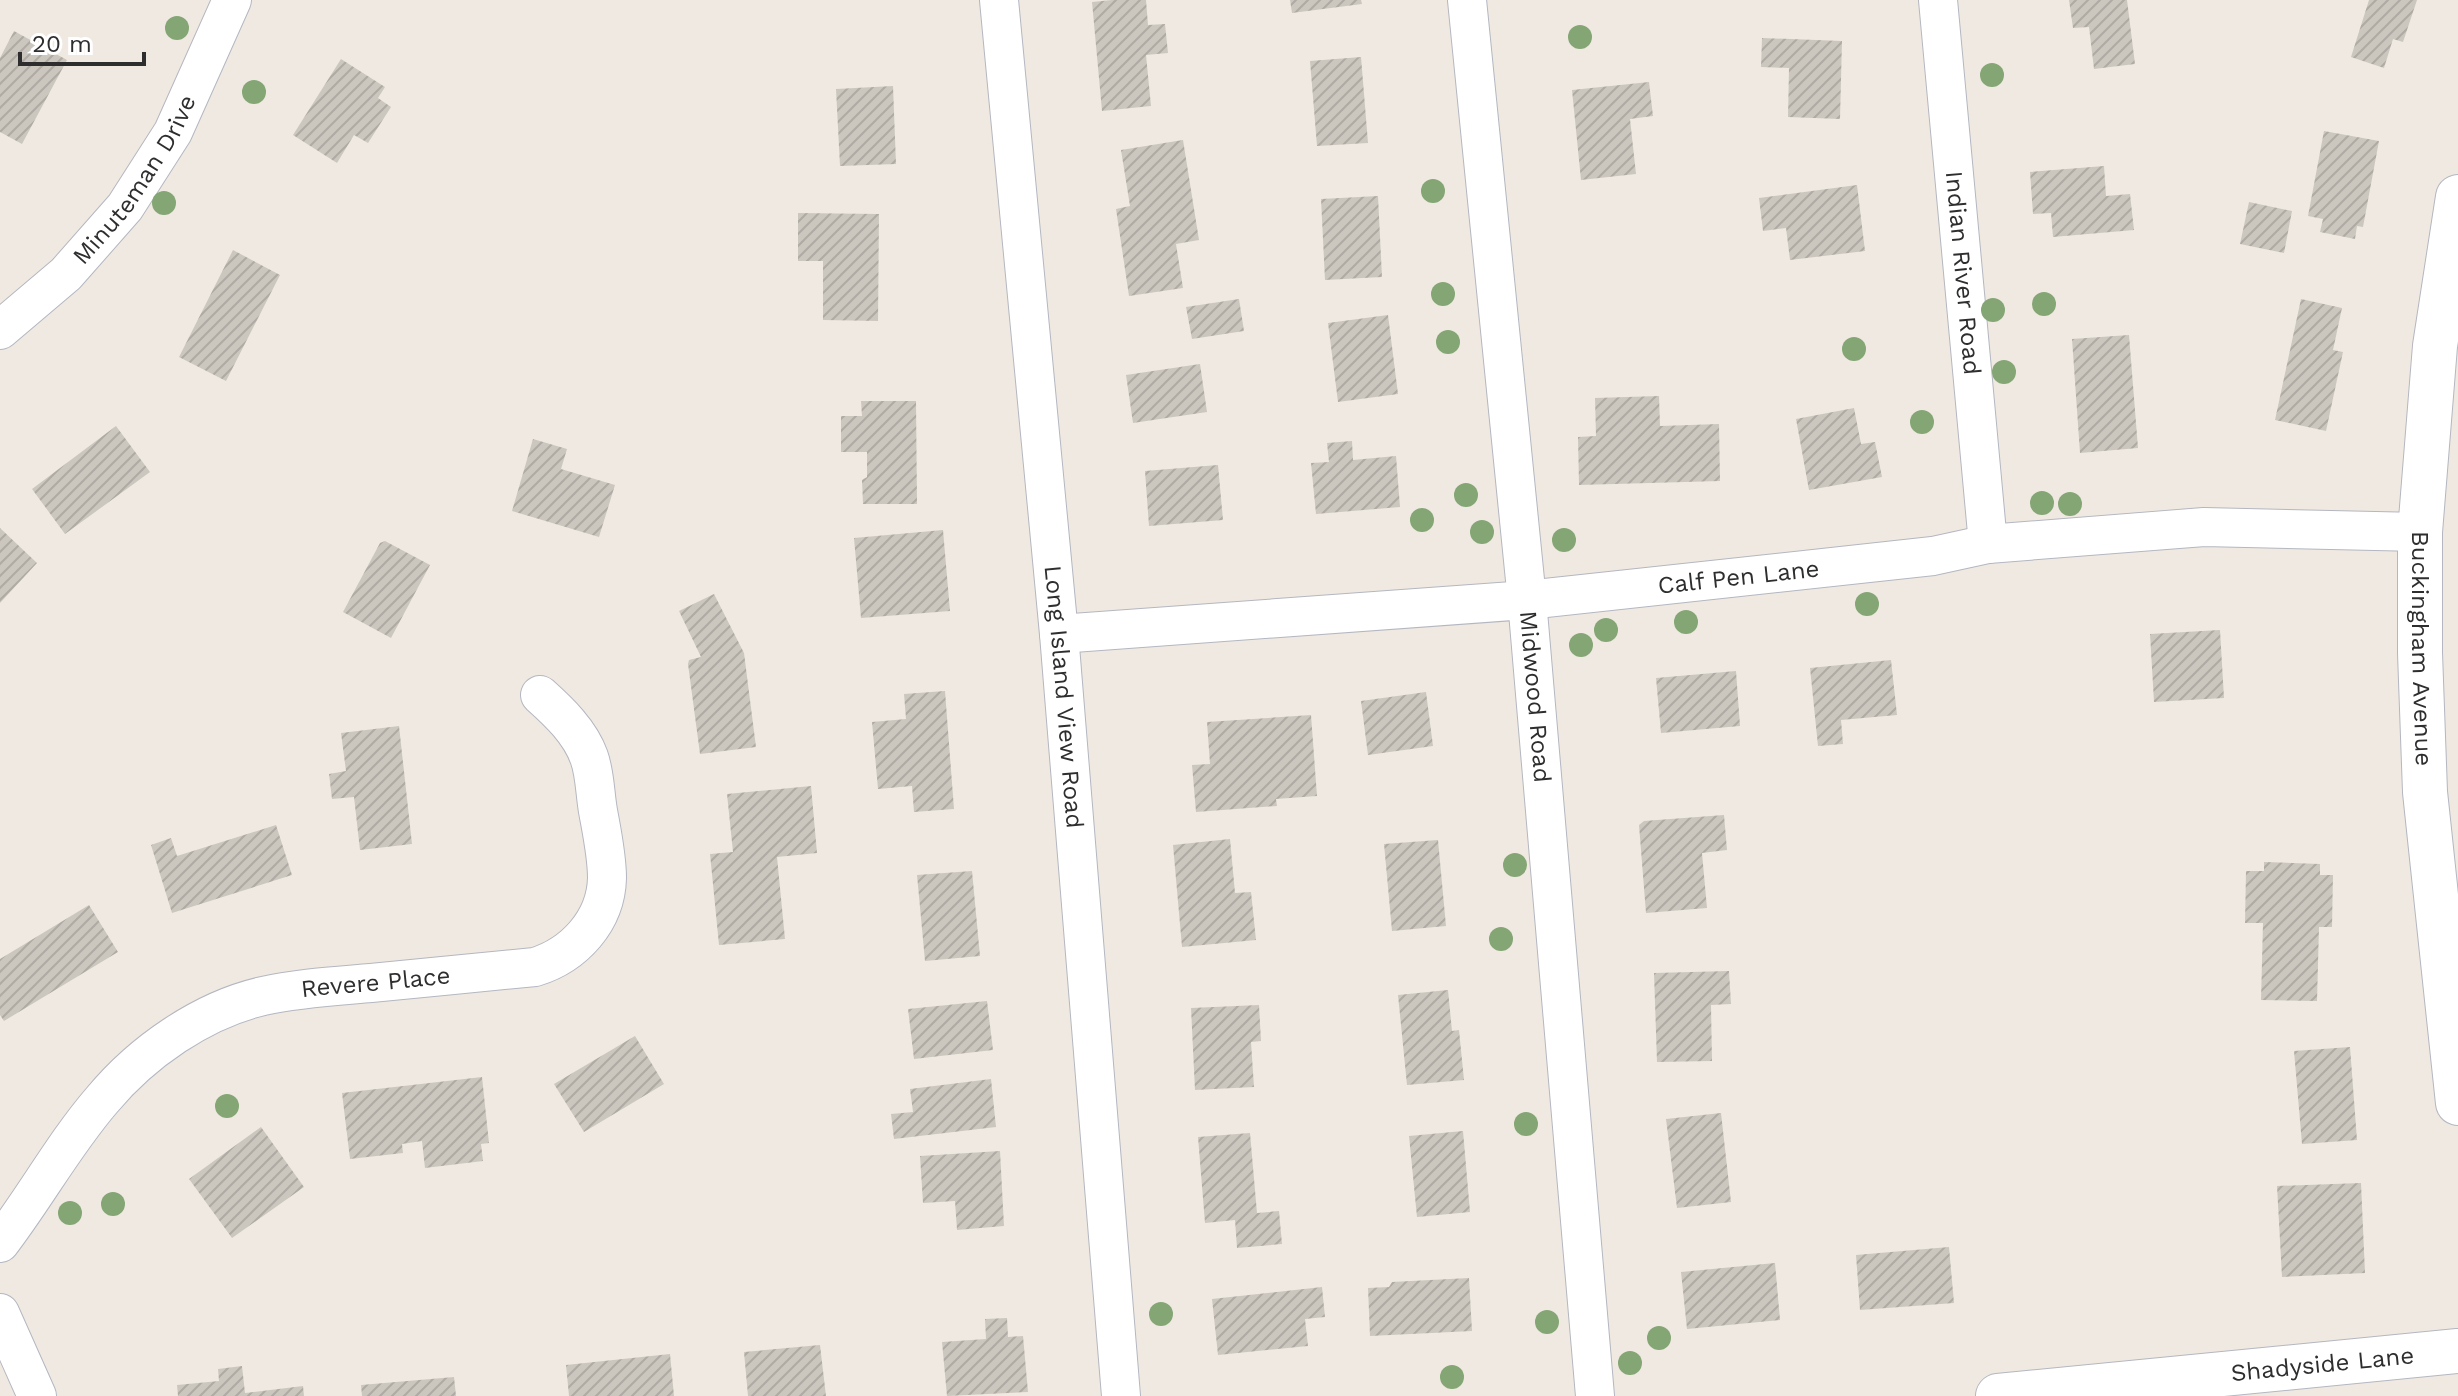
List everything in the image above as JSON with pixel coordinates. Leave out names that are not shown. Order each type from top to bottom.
[{"type":"main road","name":"Buckingham Avenue","points":[[2458,197],[2435,346],[2420,532],[2425,792],[2458,1103]]},
{"type":"main road","name":"Shadyside Lane","points":[[1998,1396],[2458,1351]]},
{"type":"street","name":"Minuteman Drive","points":[[0,330],[66,274],[125,207],[173,132],[232,0]]},
{"type":"street","name":"Long Island View Road","points":[[999,0],[1059,634],[1121,1396]]},
{"type":"street","name":"Midwood Road","points":[[1467,0],[1527,600],[1595,1396]]},
{"type":"street","name":"Indian River Road","points":[[1938,0],[1988,544]]},
{"type":"street","name":"Calf Pen Lane","points":[[1059,634],[1527,600],[1933,556],[1988,544],[2204,527],[2420,532]]},
{"type":"street","name":"Revere Place","points":[[0,1243],[102,1100],[136,1064],[174,1036],[217,1013],[275,994],[535,967],[562,956],[575,946],[595,920],[603,901],[607,882],[606,863],[589,757],[566,719],[540,695]]},
{"type":"street","points":[[0,1313],[37,1396]]},
{"type":"building","points":[[1146,0],[1148,25],[1165,24],[1168,53],[1146,55],[1151,106],[1102,111],[1092,2]]},
{"type":"building","points":[[1290,0],[1361,0],[1362,4],[1292,13]]},
{"type":"building","points":[[2069,0],[2127,0],[2135,64],[2094,69],[2089,27],[2073,28]]},
{"type":"building","points":[[2369,0],[2417,0],[2403,42],[2393,39],[2384,68],[2351,57]]},
{"type":"building","points":[[14,31],[67,60],[22,144],[0,132],[0,58]]},
{"type":"building","points":[[1762,38],[1842,41],[1840,119],[1788,117],[1789,68],[1761,67]]},
{"type":"building","points":[[1361,57],[1368,143],[1317,146],[1310,61]]},
{"type":"building","points":[[341,59],[385,87],[378,98],[391,107],[368,143],[354,135],[337,163],[293,135]]},
{"type":"building","points":[[1649,82],[1653,116],[1630,119],[1636,174],[1581,180],[1572,90]]},
{"type":"building","points":[[893,86],[896,164],[840,166],[836,89]]},
{"type":"building","points":[[2324,131],[2379,141],[2363,227],[2357,226],[2355,239],[2320,232],[2323,219],[2308,216]]},
{"type":"building","points":[[1183,140],[1199,240],[1176,244],[1183,288],[1129,296],[1116,209],[1130,206],[1121,150]]},
{"type":"building","points":[[2104,166],[2106,196],[2130,194],[2134,230],[2053,237],[2051,213],[2033,214],[2030,172]]},
{"type":"building","points":[[1857,185],[1865,251],[1790,260],[1786,228],[1763,231],[1759,198]]},
{"type":"building","points":[[1378,196],[1382,277],[1325,280],[1321,199]]},
{"type":"building","points":[[2249,202],[2292,211],[2284,253],[2240,244]]},
{"type":"building","points":[[798,213],[879,214],[878,321],[823,320],[823,261],[798,261]]},
{"type":"building","points":[[233,250],[280,275],[226,381],[179,357]]},
{"type":"building","points":[[1239,299],[1244,331],[1192,339],[1186,307]]},
{"type":"building","points":[[2301,299],[2342,308],[2333,350],[2343,352],[2326,431],[2275,420]]},
{"type":"building","points":[[1388,315],[1398,394],[1338,402],[1328,323]]},
{"type":"building","points":[[2129,335],[2138,448],[2080,453],[2072,339]]},
{"type":"building","points":[[1200,364],[1207,412],[1133,423],[1126,375]]},
{"type":"building","points":[[1659,396],[1660,426],[1719,424],[1720,481],[1579,485],[1578,437],[1596,436],[1595,398]]},
{"type":"building","points":[[861,401],[916,401],[917,504],[863,504],[862,480],[867,477],[867,452],[841,452],[841,416],[862,416]]},
{"type":"building","points":[[1854,408],[1861,444],[1875,442],[1882,477],[1809,490],[1796,419]]},
{"type":"building","points":[[116,426],[150,472],[65,534],[32,489]]},
{"type":"building","points":[[533,439],[567,449],[561,469],[615,485],[599,537],[512,511]]},
{"type":"building","points":[[1352,441],[1353,460],[1396,456],[1400,507],[1316,514],[1311,463],[1329,462],[1327,443]]},
{"type":"building","points":[[1218,465],[1223,520],[1149,526],[1145,471]]},
{"type":"building","points":[[0,528],[37,563],[0,603]]},
{"type":"building","points":[[943,530],[950,611],[861,618],[854,538]]},
{"type":"building","points":[[385,541],[430,565],[391,638],[343,612],[380,543]]},
{"type":"building","points":[[714,594],[744,653],[756,747],[700,754],[688,664],[689,660],[701,657],[679,611]]},
{"type":"building","points":[[2220,630],[2224,698],[2154,702],[2150,634]]},
{"type":"building","points":[[1891,660],[1897,715],[1841,720],[1843,744],[1818,746],[1810,668]]},
{"type":"building","points":[[1736,671],[1740,726],[1661,733],[1656,678]]},
{"type":"building","points":[[945,691],[954,809],[914,812],[912,786],[878,789],[872,722],[906,719],[904,694]]},
{"type":"building","points":[[1426,692],[1433,746],[1368,755],[1361,701]]},
{"type":"building","points":[[1311,715],[1317,796],[1276,799],[1277,806],[1196,812],[1192,765],[1210,764],[1207,722]]},
{"type":"building","points":[[399,726],[412,844],[360,850],[354,797],[332,799],[329,774],[346,771],[341,733]]},
{"type":"building","points":[[811,786],[817,853],[777,857],[785,939],[719,945],[710,854],[733,852],[727,794]]},
{"type":"building","points":[[1724,815],[1727,850],[1702,853],[1707,908],[1646,913],[1639,825],[1644,821]]},
{"type":"building","points":[[276,825],[292,875],[172,913],[151,845],[171,838],[177,856]]},
{"type":"building","points":[[1230,839],[1235,893],[1251,892],[1256,940],[1182,947],[1173,845]]},
{"type":"building","points":[[1438,840],[1446,926],[1392,931],[1384,844]]},
{"type":"building","points":[[2264,862],[2320,864],[2320,875],[2333,875],[2332,927],[2319,927],[2317,1001],[2261,1000],[2263,923],[2245,923],[2246,871],[2264,871]]},
{"type":"building","points":[[972,871],[980,956],[925,961],[917,875]]},
{"type":"building","points":[[89,905],[118,952],[4,1021],[0,1015],[0,959]]},
{"type":"building","points":[[1729,971],[1731,1004],[1711,1005],[1712,1061],[1657,1062],[1654,973]]},
{"type":"building","points":[[1448,990],[1452,1031],[1459,1030],[1464,1080],[1407,1085],[1398,995]]},
{"type":"building","points":[[987,1001],[993,1050],[914,1059],[908,1009]]},
{"type":"building","points":[[1259,1005],[1261,1041],[1251,1042],[1254,1087],[1195,1090],[1191,1008]]},
{"type":"building","points":[[635,1036],[664,1084],[584,1132],[554,1084]]},
{"type":"building","points":[[2350,1047],[2357,1140],[2302,1144],[2294,1051]]},
{"type":"building","points":[[482,1077],[489,1143],[481,1144],[483,1161],[425,1168],[422,1141],[402,1144],[403,1153],[350,1159],[342,1093]]},
{"type":"building","points":[[991,1079],[996,1127],[894,1139],[891,1114],[913,1112],[910,1089]]},
{"type":"building","points":[[1721,1113],[1731,1202],[1677,1208],[1666,1119]]},
{"type":"building","points":[[261,1127],[304,1187],[232,1238],[189,1179]]},
{"type":"building","points":[[1463,1131],[1470,1212],[1417,1217],[1409,1136]]},
{"type":"building","points":[[1250,1133],[1257,1213],[1279,1211],[1282,1244],[1237,1248],[1235,1220],[1205,1223],[1198,1137]]},
{"type":"building","points":[[1000,1151],[1004,1226],[957,1230],[955,1201],[923,1203],[920,1156]]},
{"type":"building","points":[[2361,1183],[2365,1273],[2282,1277],[2277,1186]]},
{"type":"building","points":[[1949,1247],[1954,1303],[1860,1310],[1856,1255]]},
{"type":"building","points":[[1775,1263],[1780,1320],[1687,1329],[1681,1272]]},
{"type":"building","points":[[1469,1278],[1472,1331],[1370,1336],[1368,1288],[1389,1287],[1392,1282]]},
{"type":"building","points":[[1322,1287],[1325,1317],[1305,1319],[1308,1346],[1218,1355],[1212,1299]]},
{"type":"building","points":[[1007,1318],[1008,1337],[1023,1336],[1028,1392],[947,1396],[942,1342],[986,1339],[985,1319]]},
{"type":"building","points":[[820,1345],[826,1396],[748,1396],[744,1352]]},
{"type":"building","points":[[670,1354],[674,1396],[569,1396],[566,1365]]},
{"type":"building","points":[[242,1366],[245,1393],[303,1386],[304,1396],[178,1396],[177,1385],[219,1381],[218,1369]]},
{"type":"building","points":[[454,1377],[456,1396],[362,1396],[361,1385]]}]
